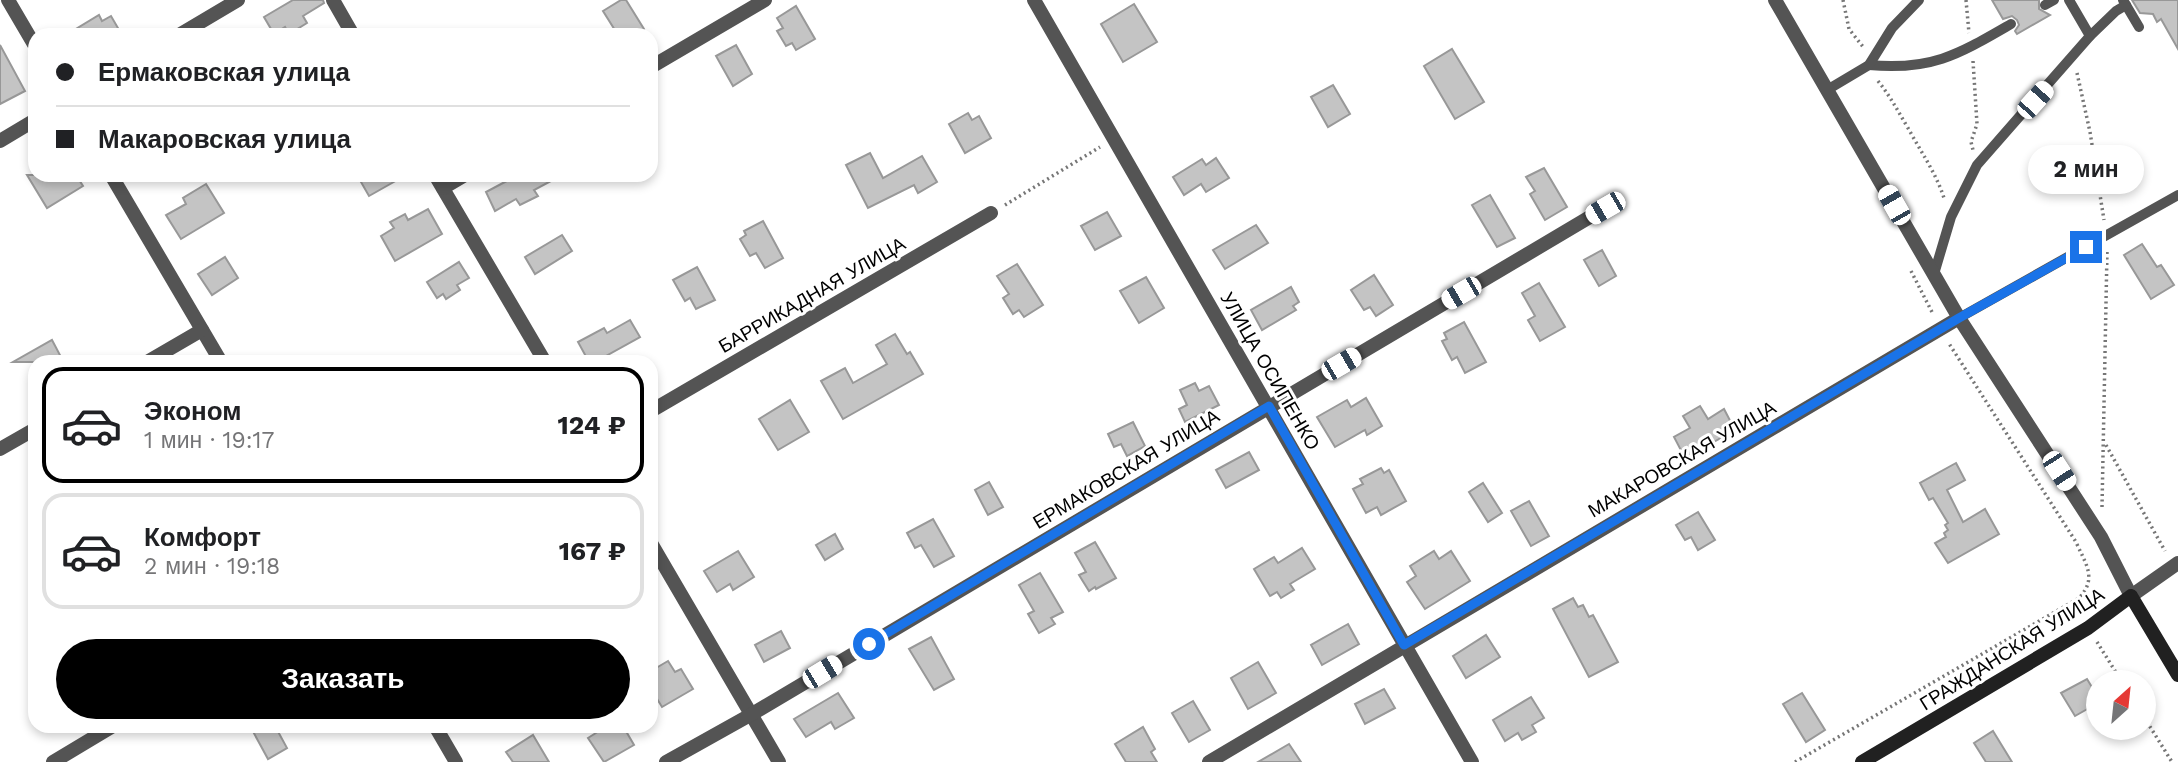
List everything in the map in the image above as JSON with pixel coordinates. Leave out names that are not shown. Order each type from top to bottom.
[{"type":"main road","points":[[2131,596],[2178,676]]},
{"type":"main road","name":"ГРАЖДАНСКАЯ УЛИЦА","points":[[1862,762],[2088,628],[2131,596]]},
{"type":"street","points":[[8,0],[28,34]]},
{"type":"street","points":[[191,28],[238,0]]},
{"type":"street","points":[[333,0],[350,28]]},
{"type":"street","points":[[658,62],[765,0]]},
{"type":"street","name":"УЛИЦА ОСИПЕНКО","points":[[1034,0],[1472,762]]},
{"type":"street","points":[[1775,0],[1959,318],[2101,537],[2131,596]]},
{"type":"street","points":[[0,141],[28,124]]},
{"type":"street","points":[[115,182],[217,355]]},
{"type":"street","points":[[440,182],[541,355]]},
{"type":"street","name":"ЕРМАКОВСКАЯ УЛИЦА","points":[[666,762],[752,714],[1605,208]]},
{"type":"street","name":"БАРРИКАДНАЯ УЛИЦА","points":[[658,407],[991,213]]},
{"type":"street","name":"МАКАРОВСКАЯ УЛИЦА","points":[[1209,762],[1959,318]]},
{"type":"street","points":[[159,355],[202,330]]},
{"type":"street","points":[[0,449],[28,433]]},
{"type":"street","points":[[658,555],[779,762]]},
{"type":"street","name":"ГРАЖДАНСКАЯ УЛИЦА","points":[[2131,596],[2175,564]]},
{"type":"street","points":[[53,762],[101,733]]},
{"type":"street","points":[[439,733],[456,762]]},
{"type":"lane","points":[[1827,90],[1869,65],[1892,28],[1919,0]]},
{"type":"lane","points":[[2069,0],[2090,36]]},
{"type":"lane","points":[[1934,274],[1951,217],[1977,165],[2090,36],[2124,2],[2139,27]]},
{"type":"lane","points":[[1869,65],[1911,66],[1942,60],[2011,24]]},
{"type":"lane","name":"МАКАРОВСКАЯ УЛИЦА","points":[[1959,318],[2178,195]]},
{"type":"path","points":[[1843,0],[1849,29],[1863,46],[1869,65],[1938,180],[1951,217]]},
{"type":"path","points":[[1966,0],[1976,84],[1977,124],[1971,142],[1977,165]]},
{"type":"path","points":[[2073,58],[2090,132],[2107,235],[2105,443],[2101,537]]},
{"type":"path","points":[[991,213],[1114,138]]},
{"type":"path","points":[[1794,762],[2079,598],[2090,584],[2090,575],[2076,542],[1940,329],[1909,268]]},
{"type":"path","points":[[2105,443],[2175,564]]},
{"type":"path","points":[[2156,736],[2172,762]]},
{"type":"building","points":[[293,0],[323,0],[324,3],[303,16],[307,23],[299,28],[270,28],[264,17]]},
{"type":"building","points":[[621,0],[626,0],[643,28],[614,28],[603,11]]},
{"type":"building","points":[[1992,0],[2039,0],[2039,9],[2050,15],[2017,34],[2017,20],[2012,16],[2003,19]]},
{"type":"building","points":[[2132,0],[2178,0],[2178,49],[2161,19],[2157,22],[2153,14],[2140,13]]},
{"type":"building","points":[[1134,4],[1157,42],[1123,62],[1101,24]]},
{"type":"building","points":[[796,6],[815,39],[796,50],[792,43],[786,46],[777,31],[783,28],[777,18]]},
{"type":"building","points":[[99,15],[102,21],[111,16],[118,28],[78,28]]},
{"type":"building","points":[[0,45],[25,91],[0,104]]},
{"type":"building","points":[[736,45],[752,74],[733,86],[716,56]]},
{"type":"building","points":[[1452,49],[1484,102],[1455,119],[1424,66]]},
{"type":"building","points":[[1333,85],[1350,114],[1328,127],[1311,97]]},
{"type":"building","points":[[968,113],[972,120],[979,116],[991,138],[965,153],[949,124]]},
{"type":"building","points":[[870,153],[883,178],[922,156],[937,182],[918,193],[914,185],[868,208],[846,165]]},
{"type":"building","points":[[1216,158],[1229,178],[1206,192],[1201,184],[1184,195],[1173,177],[1202,159],[1206,165]]},
{"type":"building","points":[[1544,168],[1567,207],[1545,220],[1530,194],[1535,191],[1526,177]]},
{"type":"building","points":[[31,182],[80,182],[83,186],[47,208]]},
{"type":"building","points":[[361,182],[394,182],[369,196]]},
{"type":"building","points":[[505,182],[549,182],[534,190],[538,196],[520,205],[516,199],[495,211],[486,192]]},
{"type":"building","points":[[206,184],[224,213],[181,239],[166,215],[186,204],[183,198]]},
{"type":"building","points":[[1490,195],[1515,238],[1497,247],[1472,205]]},
{"type":"building","points":[[428,209],[442,234],[395,261],[381,236],[394,228],[390,222],[405,214],[408,220]]},
{"type":"building","points":[[1107,212],[1121,236],[1095,250],[1081,226]]},
{"type":"building","points":[[763,221],[783,258],[765,268],[756,253],[750,256],[740,239],[746,235],[744,231]]},
{"type":"building","points":[[1256,225],[1268,243],[1225,269],[1213,250]]},
{"type":"building","points":[[562,235],[572,251],[535,274],[525,257]]},
{"type":"building","points":[[2142,244],[2157,267],[2161,265],[2174,285],[2151,299],[2124,255]]},
{"type":"building","points":[[1602,250],[1616,276],[1599,286],[1584,260]]},
{"type":"building","points":[[225,257],[238,278],[212,295],[198,274]]},
{"type":"building","points":[[459,262],[469,278],[457,285],[460,290],[446,299],[443,294],[437,298],[427,282]]},
{"type":"building","points":[[1017,264],[1043,305],[1024,317],[1019,310],[1013,314],[1003,298],[1009,294],[997,276]]},
{"type":"building","points":[[697,267],[715,300],[696,309],[690,298],[685,301],[673,280]]},
{"type":"building","points":[[1374,275],[1393,305],[1376,316],[1370,307],[1364,310],[1351,290]]},
{"type":"building","points":[[1146,277],[1164,308],[1139,323],[1120,291]]},
{"type":"building","points":[[1539,283],[1565,327],[1540,341],[1528,320],[1535,316],[1522,293]]},
{"type":"building","points":[[1291,287],[1299,302],[1293,306],[1296,310],[1262,330],[1251,310]]},
{"type":"building","points":[[630,320],[640,337],[608,355],[585,355],[578,342],[604,328],[607,333]]},
{"type":"building","points":[[1464,322],[1486,362],[1465,373],[1457,357],[1452,360],[1442,341],[1447,339],[1444,333]]},
{"type":"building","points":[[895,334],[923,374],[843,419],[821,381],[845,368],[853,383],[887,364],[876,345]]},
{"type":"building","points":[[52,340],[60,355],[28,355],[28,362],[13,362]]},
{"type":"building","points":[[1195,383],[1199,391],[1209,386],[1219,405],[1185,422],[1179,409],[1187,405],[1180,390]]},
{"type":"building","points":[[1366,398],[1382,426],[1367,435],[1365,430],[1335,447],[1317,417],[1347,400],[1351,407]]},
{"type":"building","points":[[790,400],[809,432],[778,450],[759,419]]},
{"type":"building","points":[[1700,406],[1708,419],[1724,409],[1735,430],[1685,458],[1674,437],[1690,428],[1683,416]]},
{"type":"building","points":[[1133,422],[1145,446],[1127,456],[1121,444],[1114,447],[1108,434]]},
{"type":"building","points":[[1249,452],[1259,470],[1226,488],[1216,470]]},
{"type":"building","points":[[1956,463],[1965,480],[1947,490],[1963,522],[1985,509],[1999,534],[1948,563],[1935,543],[1946,537],[1944,533],[1948,530],[1945,525],[1948,523],[1933,498],[1929,500],[1920,483]]},
{"type":"building","points":[[1381,468],[1384,473],[1389,470],[1406,501],[1381,515],[1377,507],[1366,513],[1353,489],[1363,484],[1360,479]]},
{"type":"building","points":[[989,482],[1003,507],[988,515],[975,490]]},
{"type":"building","points":[[1483,483],[1502,513],[1488,522],[1469,492]]},
{"type":"building","points":[[1529,501],[1549,536],[1531,546],[1511,511]]},
{"type":"building","points":[[1698,512],[1715,540],[1698,550],[1691,537],[1685,540],[1676,525]]},
{"type":"building","points":[[933,519],[954,556],[934,567],[921,545],[915,548],[907,533]]},
{"type":"building","points":[[835,534],[843,549],[825,560],[816,545]]},
{"type":"building","points":[[1095,542],[1116,578],[1089,591],[1079,575],[1086,572],[1075,553]]},
{"type":"building","points":[[1302,548],[1315,569],[1290,584],[1294,590],[1281,598],[1277,592],[1270,596],[1254,569],[1274,557],[1278,563]]},
{"type":"building","points":[[738,551],[754,577],[733,590],[730,584],[717,592],[704,571]]},
{"type":"building","points":[[1434,551],[1439,559],[1451,551],[1470,581],[1425,609],[1407,582],[1416,576],[1410,566]]},
{"type":"building","points":[[1040,573],[1063,612],[1051,618],[1055,624],[1039,633],[1028,614],[1034,611],[1019,585]]},
{"type":"building","points":[[1573,598],[1578,607],[1583,605],[1589,617],[1593,615],[1618,662],[1589,677],[1553,609]]},
{"type":"building","points":[[1348,624],[1359,644],[1322,665],[1311,645]]},
{"type":"building","points":[[781,631],[790,648],[764,662],[755,645]]},
{"type":"building","points":[[1486,635],[1500,657],[1466,678],[1453,656]]},
{"type":"building","points":[[931,637],[954,679],[934,690],[909,649]]},
{"type":"building","points":[[668,661],[675,672],[681,669],[693,689],[662,707],[658,700],[658,667]]},
{"type":"building","points":[[1258,662],[1276,693],[1248,709],[1231,678]]},
{"type":"building","points":[[2086,680],[2086,710],[2075,716],[2061,693]]},
{"type":"building","points":[[1384,689],[1395,708],[1365,724],[1355,704]]},
{"type":"building","points":[[838,693],[854,718],[835,729],[831,722],[806,737],[794,719]]},
{"type":"building","points":[[1802,693],[1825,730],[1806,742],[1783,704]]},
{"type":"building","points":[[1531,697],[1544,718],[1532,725],[1536,732],[1522,740],[1518,733],[1505,741],[1493,720]]},
{"type":"building","points":[[1193,701],[1210,730],[1189,742],[1172,713]]},
{"type":"building","points":[[1143,727],[1155,749],[1151,752],[1157,762],[1126,762],[1115,744]]},
{"type":"building","points":[[1993,731],[2012,762],[1986,762],[1974,743]]},
{"type":"building","points":[[254,733],[279,733],[287,748],[268,759]]},
{"type":"building","points":[[596,733],[627,733],[634,745],[604,762],[588,738]]},
{"type":"building","points":[[533,735],[549,762],[513,762],[506,752]]},
{"type":"building","points":[[1289,744],[1301,762],[1258,762]]},
{"type":"route","points":[[869,644],[1269,406],[1404,645],[1959,318],[2086,247]]}]
